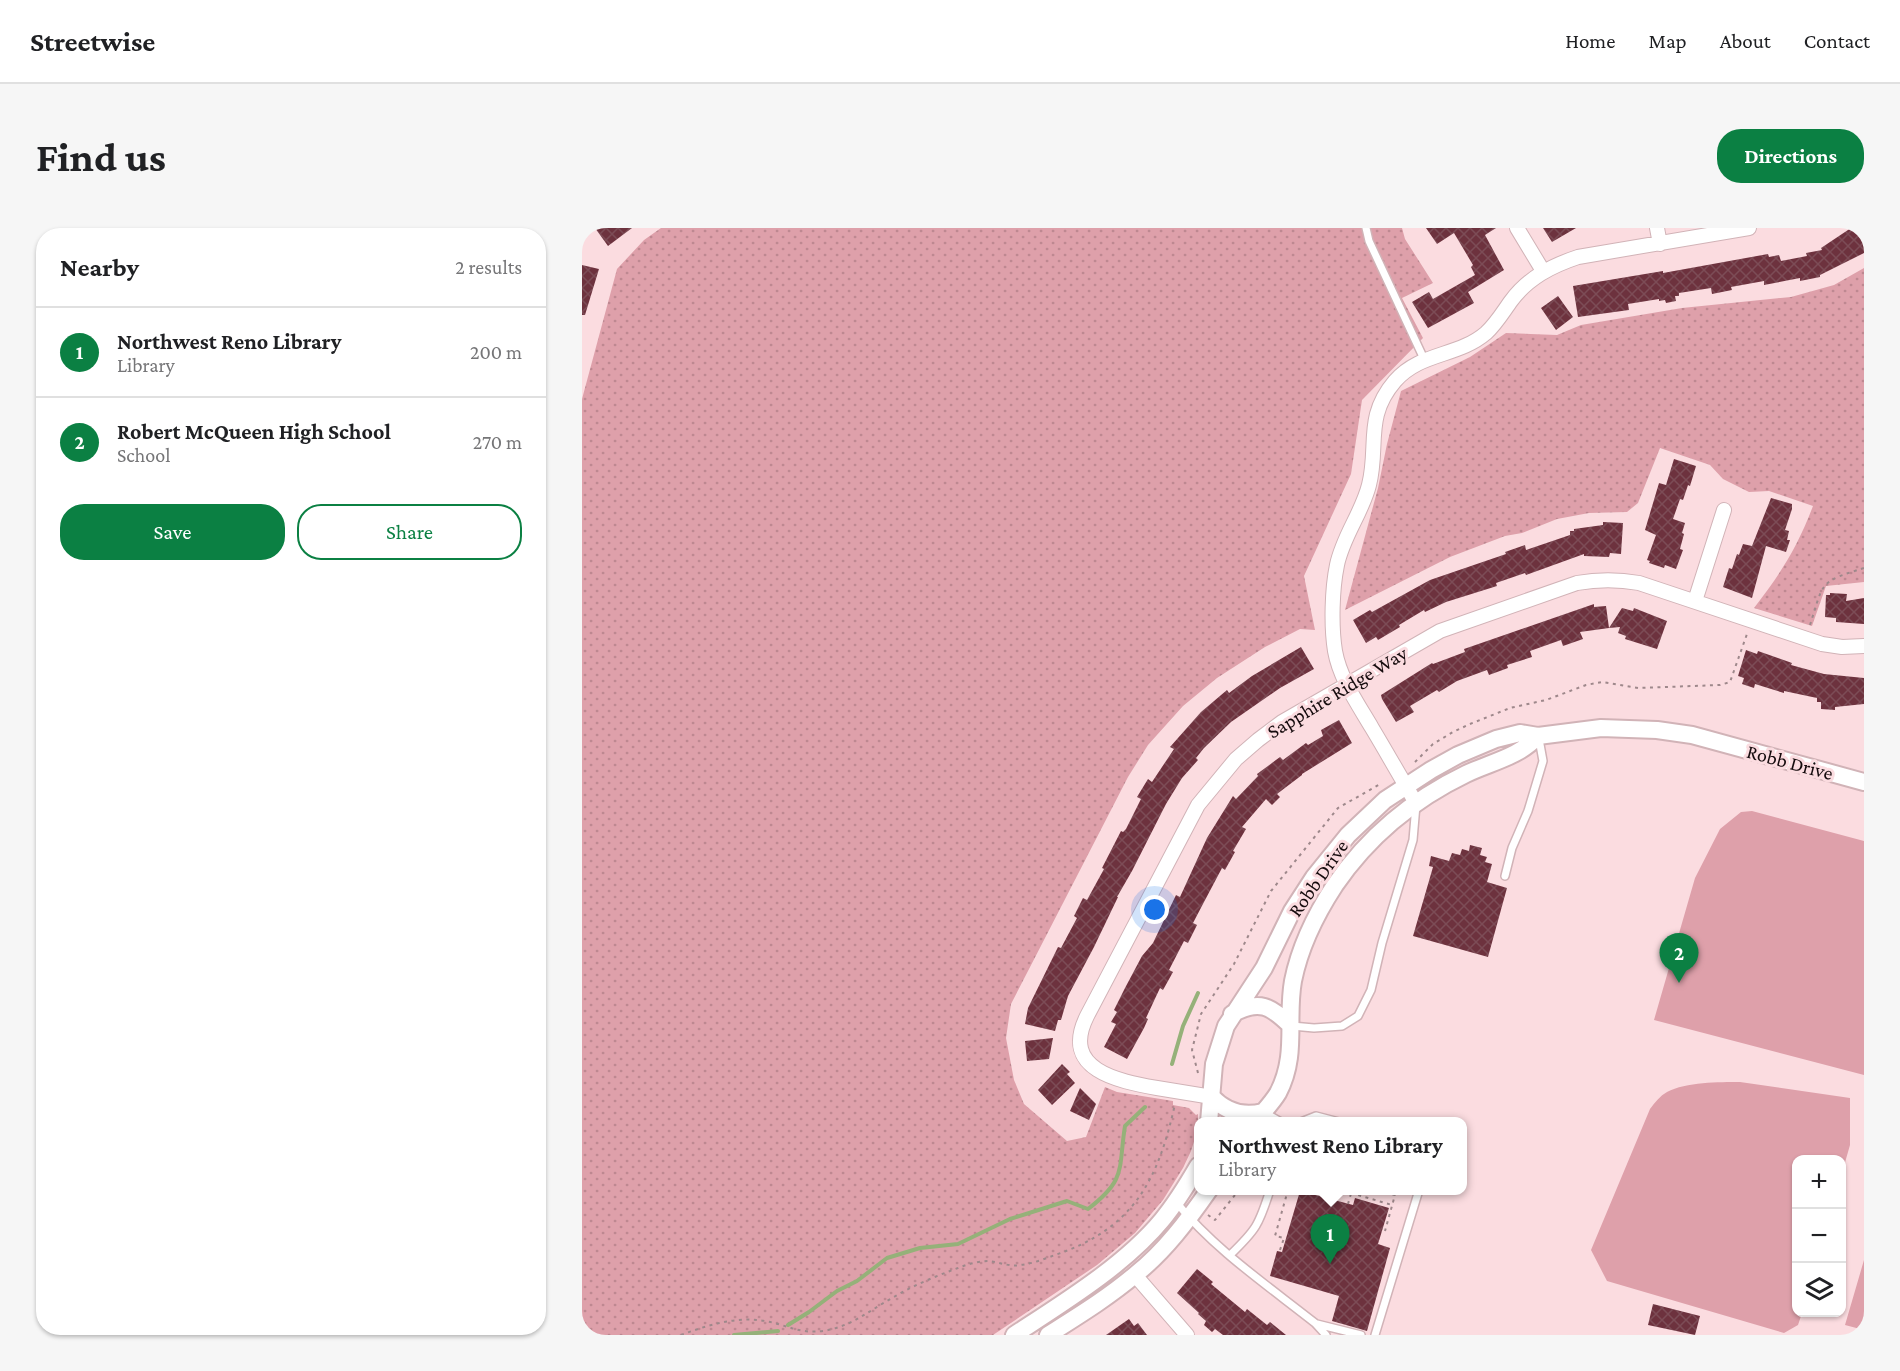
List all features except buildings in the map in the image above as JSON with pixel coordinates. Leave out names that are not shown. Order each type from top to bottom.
[{"type":"street","points":[[1517,228],[1543,271]]},
{"type":"street","points":[[1657,228],[1660,243]]},
{"type":"street","points":[[1416,803],[1347,684],[1335,652],[1333,633],[1337,564],[1343,544],[1369,487],[1374,422],[1379,407],[1395,380],[1409,368],[1424,359],[1456,350],[1486,333],[1526,284],[1543,271],[1578,257],[1749,228]]},
{"type":"street","points":[[1695,601],[1724,510]]},
{"type":"street","name":"Sapphire Ridge Way","points":[[1212,1097],[1124,1082],[1101,1072],[1086,1060],[1081,1049],[1080,1033],[1198,805],[1236,759],[1282,722],[1440,631],[1577,583],[1598,579],[1618,579],[1639,583],[1822,644],[1842,647],[1864,646]]},
{"type":"street","name":"Robb Drive","points":[[1210,1117],[1211,1083],[1216,1053],[1233,1014],[1269,960],[1292,911],[1314,877],[1356,827],[1385,800],[1458,755],[1496,739],[1520,733],[1538,736],[1601,728],[1657,730],[1692,735],[1864,782]]},
{"type":"street","name":"Robb Drive","points":[[1259,1117],[1276,1095],[1291,1054],[1292,996],[1299,956],[1320,908],[1349,865],[1364,847],[1416,803],[1455,779],[1523,750],[1538,736]]},
{"type":"street","points":[[1233,1014],[1254,1005],[1264,1006],[1272,1009],[1291,1026]]},
{"type":"street","points":[[1212,1097],[1222,1107],[1240,1114],[1259,1117]]},
{"type":"street","points":[[1014,1335],[1102,1275],[1132,1250],[1161,1221],[1194,1173]]},
{"type":"street","points":[[1048,1335],[1135,1275],[1155,1257],[1206,1195]]},
{"type":"street","points":[[1135,1275],[1187,1335]]},
{"type":"lane","points":[[1366,228],[1369,241],[1424,359]]},
{"type":"lane","points":[[1505,876],[1512,848],[1528,811],[1543,761],[1538,736]]},
{"type":"lane","points":[[1291,1026],[1314,1028],[1342,1026],[1358,1016],[1371,990],[1382,944],[1413,840],[1416,803]]},
{"type":"lane","points":[[1230,1255],[1259,1223],[1269,1195]]},
{"type":"lane","points":[[1375,1335],[1418,1195]]},
{"type":"lane","points":[[1176,1202],[1189,1218],[1230,1255],[1315,1323],[1326,1335]]},
{"type":"lane","points":[[1315,1323],[1361,1335]]},
{"type":"path","points":[[1808,639],[1820,591],[1824,585],[1839,575],[1864,568]]},
{"type":"path","points":[[681,1335],[712,1325],[749,1319],[768,1321],[794,1331],[824,1330],[849,1324],[893,1297],[958,1268],[991,1261],[1019,1266],[1073,1249],[1096,1238],[1117,1223],[1147,1186],[1164,1148],[1175,1103]]},
{"type":"path","points":[[1206,1213],[1215,1220],[1236,1195]]},
{"type":"path","points":[[1280,1250],[1284,1238],[1275,1236],[1287,1195]]},
{"type":"path","points":[[1348,1204],[1350,1195]]},
{"type":"path","points":[[1361,1195],[1392,1204]]},
{"type":"path","points":[[1385,1231],[1395,1196],[1392,1195]]},
{"type":"shaded area","points":[[661,228],[1402,228],[1405,239],[1433,283],[1402,298],[1423,338],[1362,400],[1351,474],[1304,576],[1315,630],[1300,629],[1265,647],[1217,678],[1183,706],[1148,745],[1128,777],[1011,1004],[1006,1038],[1014,1080],[1024,1104],[1067,1141],[1086,1137],[1105,1087],[1117,1092],[1173,1101],[1173,1105],[1189,1108],[1196,1115],[1198,1114],[1198,1117],[1194,1117],[1194,1142],[1191,1151],[1163,1200],[1135,1233],[1097,1265],[993,1335],[582,1335],[582,399],[617,269],[644,240]]},
{"type":"shaded area","points":[[1864,268],[1864,582],[1826,586],[1812,626],[1754,608],[1788,560],[1813,506],[1769,491],[1749,492],[1723,479],[1710,465],[1660,448],[1638,503],[1627,512],[1589,513],[1557,519],[1522,533],[1505,536],[1450,557],[1345,610],[1401,391],[1470,357],[1506,333],[1557,335],[1581,325],[1682,308],[1791,297],[1834,285]]},
{"type":"shaded area","points":[[1752,811],[1864,841],[1864,1075],[1654,1020],[1695,878],[1720,829],[1741,812]]},
{"type":"shaded area","points":[[1740,1082],[1850,1098],[1850,1145],[1846,1159],[1846,1155],[1792,1155],[1792,1317],[1801,1317],[1798,1325],[1784,1333],[1607,1281],[1591,1250],[1650,1109],[1667,1092],[1683,1086]]},
{"type":"shaded area","points":[[1864,1260],[1864,1330],[1845,1325]]},
{"type":"waterway","points":[[1172,1064],[1183,1026],[1198,993]]},
{"type":"waterway","points":[[788,1325],[837,1291],[857,1281],[887,1258],[920,1248],[958,1244],[1010,1219],[1067,1201],[1088,1209],[1109,1190],[1115,1181],[1120,1164],[1125,1126],[1145,1107]]},
{"type":"waterway","points":[[734,1335],[778,1331]]},
{"type":"place","name":"Robert McQueen High School","points":[[1679,983]]},
{"type":"place","name":"Northwest Reno Library","points":[[1330,1264]]}]
